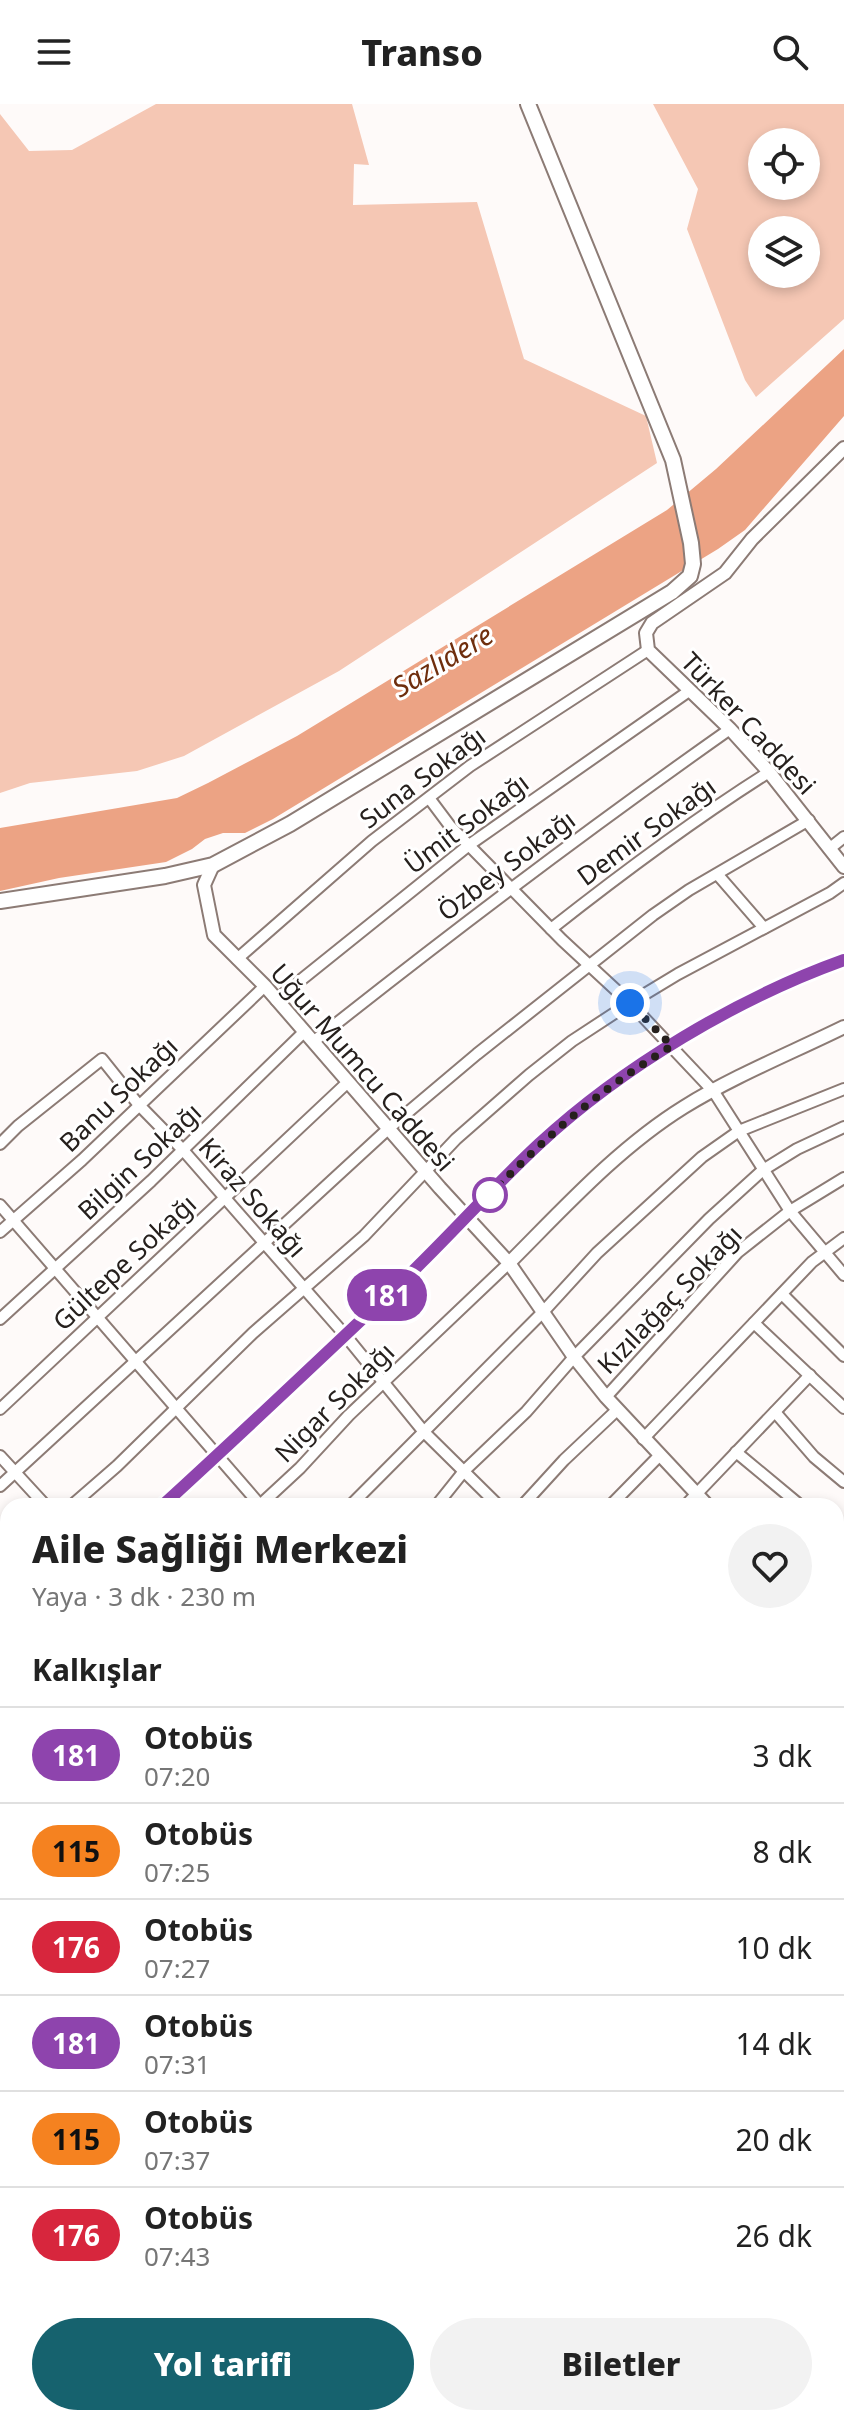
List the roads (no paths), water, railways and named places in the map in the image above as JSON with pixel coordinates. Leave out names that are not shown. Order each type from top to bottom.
[{"type":"main road","points":[[0,901],[165,876],[213,865],[290,824],[479,712],[683,585],[690,576],[693,564],[690,538],[667,439],[528,104]]},
{"type":"street","points":[[648,650],[646,633],[652,623],[725,573],[752,539],[844,448]]},
{"type":"street","name":"Türker Caddesi","points":[[648,650],[730,729],[769,772],[844,867]]},
{"type":"street","name":"Suna Sokağı","points":[[237,959],[321,883],[470,766],[648,650]]},
{"type":"street","name":"Ümit Sokağı","points":[[276,1000],[469,845],[689,691]]},
{"type":"street","name":"Özbey Sokağı","points":[[309,1037],[604,818],[730,729]]},
{"type":"street","name":"Demir Sokağı","points":[[551,929],[703,813],[769,772]]},
{"type":"street","points":[[429,798],[469,845],[551,929],[630,1003],[714,1092],[790,1211],[844,1275]]},
{"type":"street","points":[[0,1486],[388,1129],[477,1054],[653,915],[689,890],[809,820]]},
{"type":"street","points":[[829,849],[844,837]]},
{"type":"street","name":"Uğur Mumcu Caddesi","points":[[213,865],[204,885],[214,935],[265,986],[509,1263],[574,1357],[606,1397],[700,1498]]},
{"type":"street","points":[[718,875],[764,928]]},
{"type":"street","points":[[80,1498],[253,1333],[364,1236],[425,1171],[529,1075],[572,1041],[630,1003],[844,883]]},
{"type":"street","points":[[171,1498],[468,1218],[538,1144],[583,1106],[627,1073],[742,1005],[810,972],[844,960]]},
{"type":"street","name":"Banu Sokağı","points":[[0,1232],[82,1160],[265,986]]},
{"type":"street","points":[[509,1263],[581,1192],[635,1144],[684,1107],[844,1027]]},
{"type":"street","name":"Bilgin Sokağı","points":[[0,1319],[309,1037]]},
{"type":"street","name":"Kiraz Sokağı","points":[[0,1144],[102,1059],[138,1104],[183,1150],[345,1335],[424,1432],[491,1498]]},
{"type":"street","name":"Gültepe Sokağı","points":[[0,1409],[348,1082]]},
{"type":"street","points":[[358,1498],[543,1312],[597,1253],[702,1157],[739,1131],[844,1089]]},
{"type":"street","points":[[442,1498],[464,1471],[526,1412],[574,1357],[709,1219],[763,1170],[797,1149],[844,1127]]},
{"type":"street","name":"Kızılağaç Sokağı","points":[[606,1397],[738,1252],[790,1211],[844,1178]]},
{"type":"street","points":[[0,1205],[253,1498]]},
{"type":"street","points":[[643,1439],[782,1294],[844,1238]]},
{"type":"street","name":"Nigar Sokağı","points":[[268,1498],[382,1383],[509,1263]]},
{"type":"street","points":[[782,1294],[844,1356]]},
{"type":"street","points":[[754,1323],[844,1408]]},
{"type":"street","points":[[692,1498],[810,1375]]},
{"type":"street","points":[[529,1498],[617,1410]]},
{"type":"street","points":[[775,1412],[814,1457],[844,1482]]},
{"type":"street","points":[[736,1452],[791,1498]]},
{"type":"street","points":[[0,1456],[39,1498]]},
{"type":"street","points":[[618,1498],[659,1456]]},
{"type":"water","name":"Sazlıdere","points":[[844,349],[844,416],[745,530],[718,549],[273,819],[245,833],[223,833],[205,839],[166,862],[59,878],[0,891],[0,828],[177,798],[297,736],[667,510],[716,469]]}]
